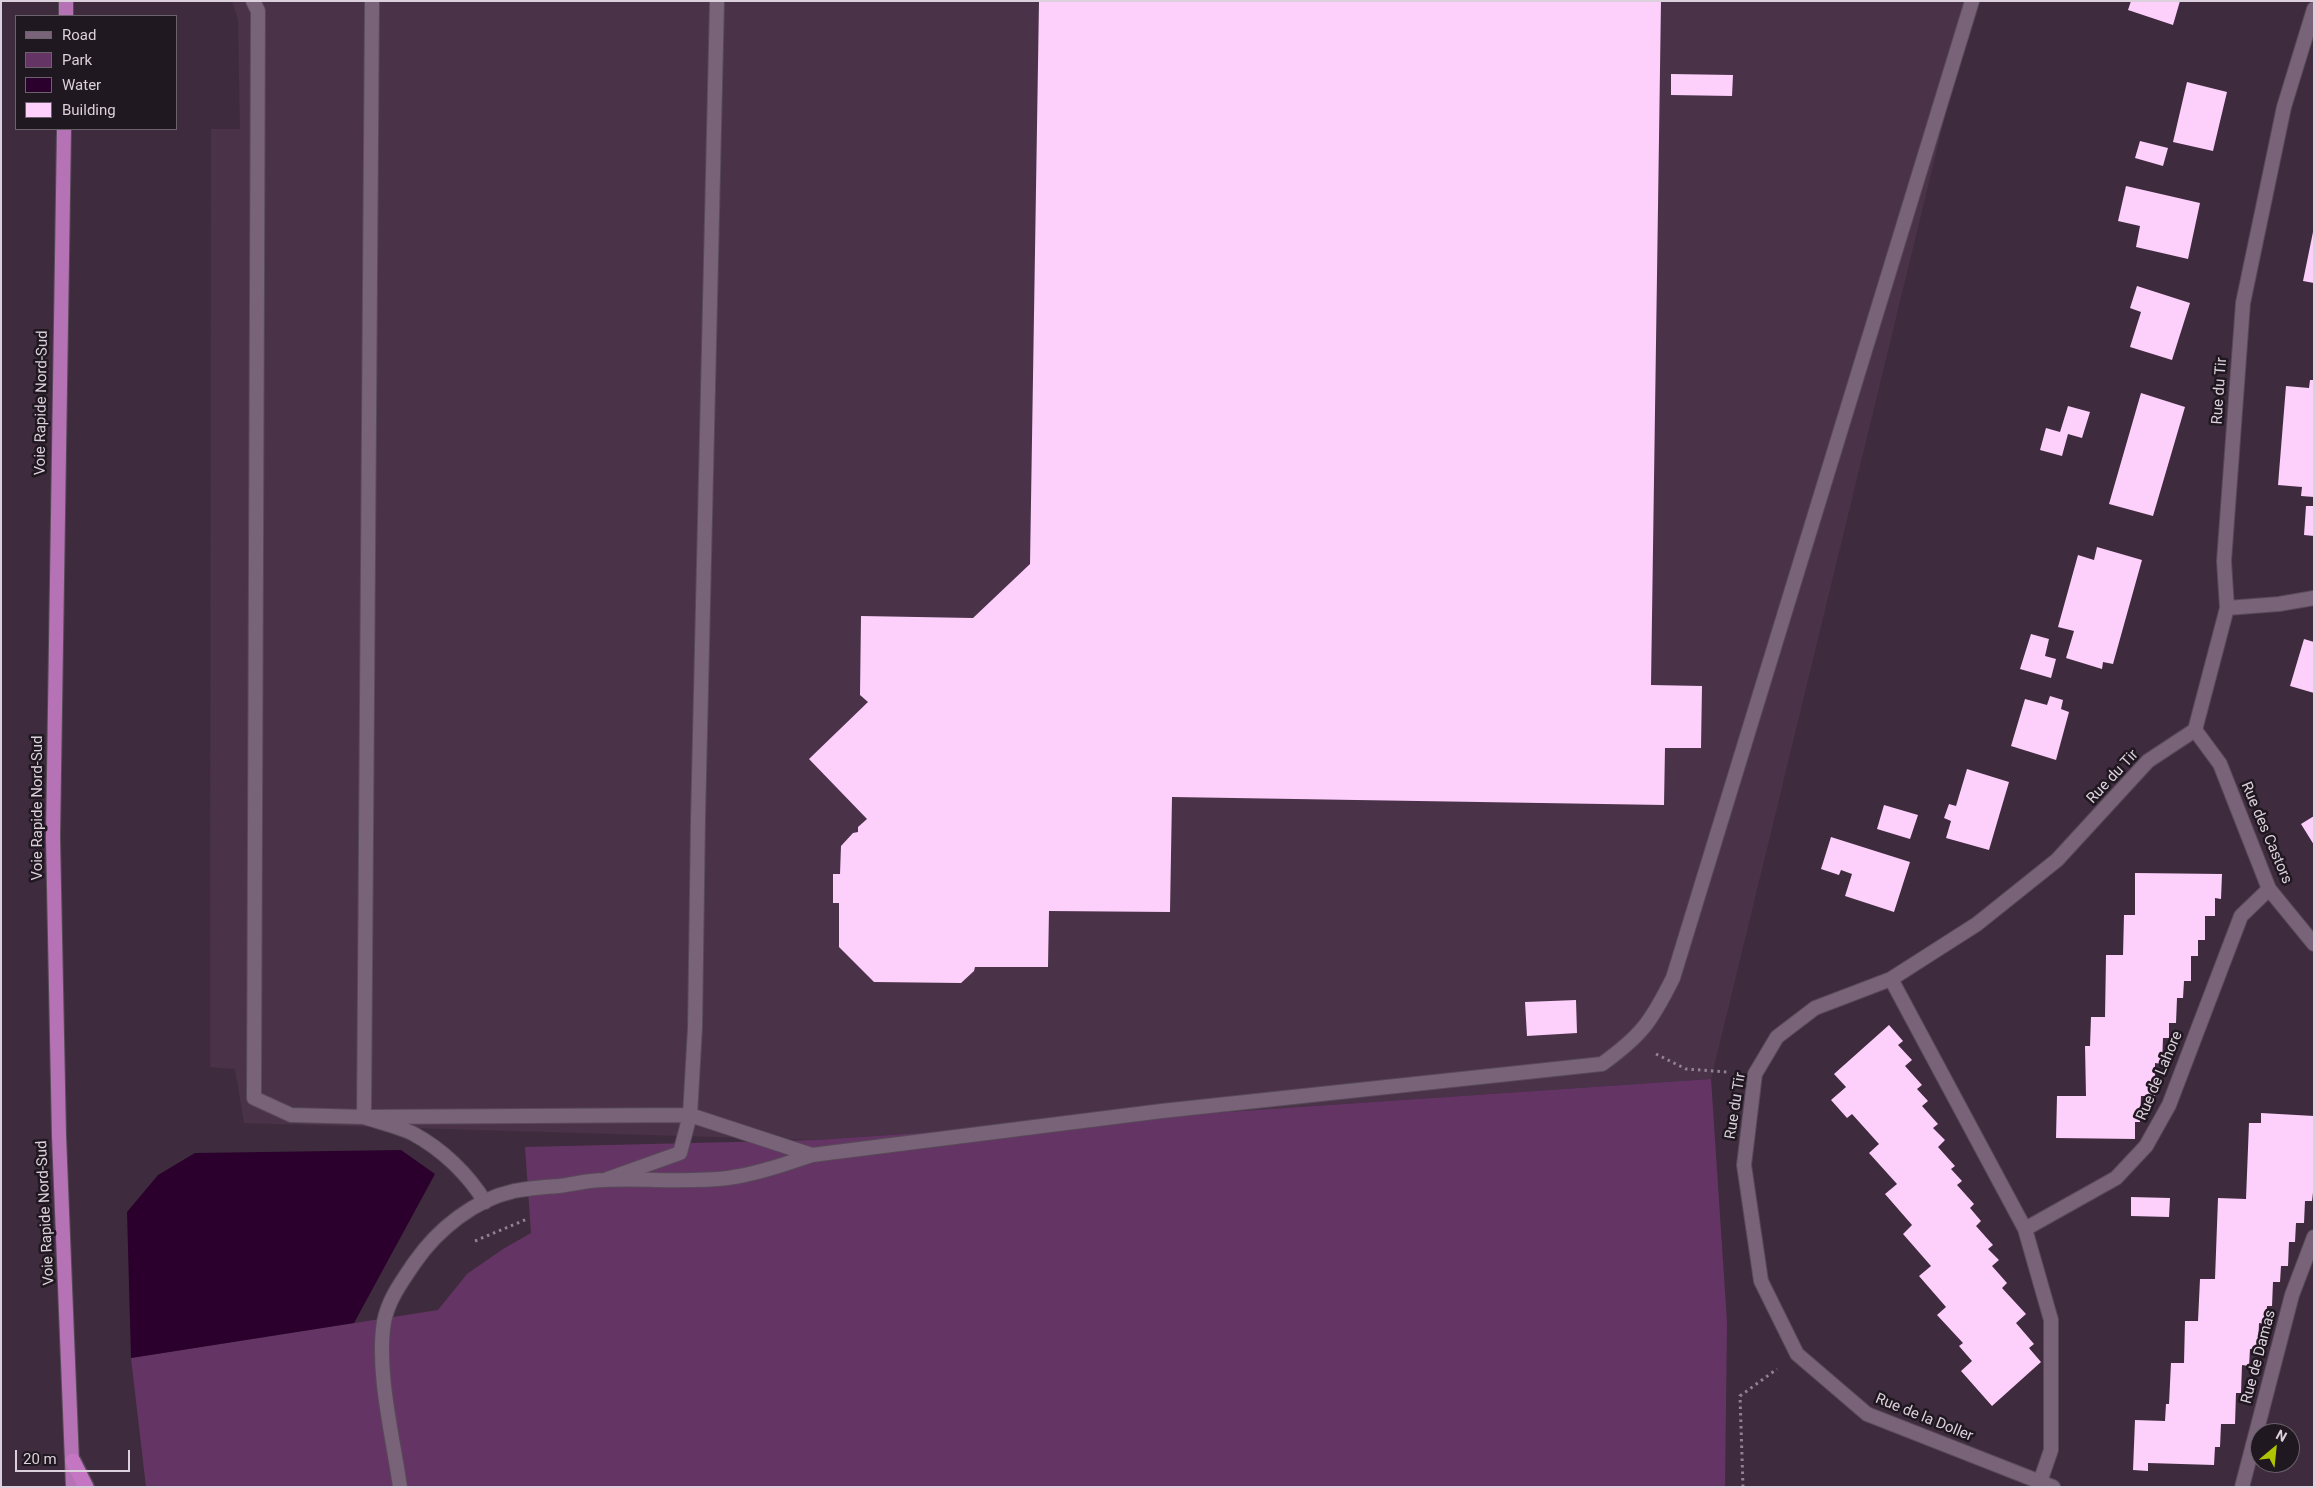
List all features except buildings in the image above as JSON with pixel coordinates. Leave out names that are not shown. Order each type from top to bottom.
[{"type":"highway","points":[[66,1],[66,15]]},
{"type":"highway","name":"Voie Rapide Nord-Sud","points":[[64,130],[53,837],[58,1136],[73,1487]]},
{"type":"highway","points":[[73,1461],[86,1487]]},
{"type":"street","points":[[253,1],[258,11],[254,1098],[291,1115],[364,1117],[690,1115],[812,1155]]},
{"type":"street","points":[[364,1117],[372,1]]},
{"type":"street","points":[[604,1180],[680,1153],[690,1115],[695,1028],[717,1]]},
{"type":"street","points":[[400,1487],[383,1374],[382,1344],[384,1321],[391,1300],[420,1254],[443,1230],[462,1215],[485,1202],[513,1192],[604,1180],[678,1182],[730,1178],[770,1169],[812,1155],[1172,1110],[1602,1064],[1633,1042],[1653,1017],[1673,978],[1972,1]]},
{"type":"street","name":"Rue du Tir","points":[[1797,1354],[1761,1281],[1744,1165],[1755,1074],[1777,1037],[1815,1008],[1891,979],[1977,924],[2057,860],[2148,761],[2195,730],[2227,608],[2224,561],[2243,303],[2284,107],[2314,9]]},
{"type":"street","points":[[2227,608],[2279,604],[2314,598]]},
{"type":"street","name":"Rue des Castors","points":[[2195,730],[2220,764],[2269,889],[2314,944]]},
{"type":"street","name":"Rue de Lahore","points":[[2025,1229],[2116,1178],[2146,1146],[2169,1105],[2242,916],[2269,889]]},
{"type":"street","points":[[1891,979],[2025,1229],[2052,1320],[2051,1450],[2040,1482]]},
{"type":"street","points":[[364,1117],[412,1133],[440,1153],[473,1181],[485,1202]]},
{"type":"street","name":"Rue de Damas","points":[[2242,1487],[2292,1294],[2314,1237]]},
{"type":"street","name":"Rue de la Doller","points":[[1797,1354],[1867,1414],[2053,1487]]},
{"type":"path","points":[[1633,1042],[1686,1069],[1755,1074]]},
{"type":"path","points":[[1743,1487],[1740,1396],[1797,1354]]},
{"type":"shaded area","points":[[232,1],[1973,1],[1711,1079],[817,1140],[244,1123],[235,1069],[210,1067],[211,129],[240,129],[238,20]]},
{"type":"green space","points":[[1711,1079],[1727,1322],[1725,1487],[146,1487],[131,1358],[438,1310],[467,1274],[503,1249],[531,1233],[525,1147],[817,1140]]},
{"type":"water","points":[[401,1150],[435,1174],[354,1323],[131,1358],[127,1212],[158,1175],[195,1153]]}]
